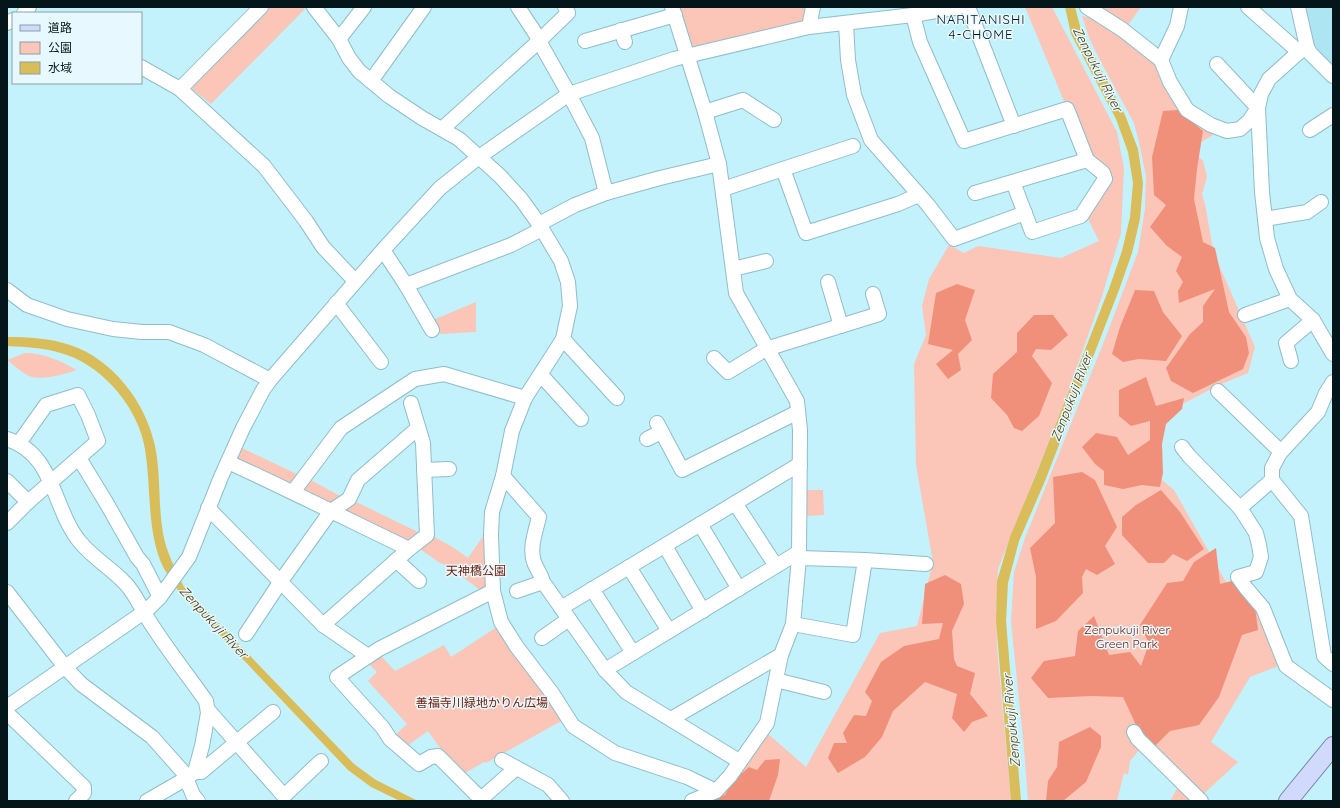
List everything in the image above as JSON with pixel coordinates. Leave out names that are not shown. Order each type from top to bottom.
[{"type":"main road","points":[[1288,801],[1333,746]]},
{"type":"street","points":[[180,89],[261,7]]},
{"type":"street","points":[[314,7],[339,39],[349,58],[359,71],[389,96],[422,118],[459,139],[521,199],[561,261],[568,282],[570,306],[563,339],[525,398],[512,431],[503,476],[492,512],[491,534],[493,591],[501,622],[517,647],[552,692],[573,726],[614,753],[687,777],[716,791]]},
{"type":"street","points":[[339,39],[364,7]]},
{"type":"street","points":[[371,81],[424,7]]},
{"type":"street","points":[[518,7],[537,36],[592,138],[606,193]]},
{"type":"street","points":[[442,129],[539,42],[568,13],[565,7]]},
{"type":"street","points":[[809,27],[814,7]]},
{"type":"street","points":[[7,707],[144,612],[162,594],[189,557],[208,508],[243,428],[270,380],[355,281],[440,188],[479,157],[569,94],[674,59],[809,27],[846,24],[959,7]]},
{"type":"street","points":[[968,7],[1014,126]]},
{"type":"street","points":[[1087,7],[1123,30],[1161,60],[1170,82],[1187,110],[1211,125],[1228,131],[1240,129],[1249,121],[1258,108]]},
{"type":"street","points":[[1161,60],[1177,26],[1181,7]]},
{"type":"street","points":[[1248,7],[1303,50],[1310,53],[1333,76]]},
{"type":"street","points":[[1298,7],[1303,50]]},
{"type":"street","points":[[585,41],[623,36],[674,11],[705,112],[719,164],[736,293],[766,349],[797,401],[800,430],[799,555],[793,624],[781,654],[766,723],[730,776],[716,791],[692,801]]},
{"type":"street","points":[[913,15],[920,42],[964,141],[1067,109],[1087,160],[1103,173],[1105,179],[1081,216],[1032,232],[1013,182]]},
{"type":"street","points":[[846,24],[848,60],[854,95],[871,140],[954,238],[1025,213]]},
{"type":"street","points":[[1303,50],[1268,79],[1261,94],[1258,108],[1264,219],[1267,238],[1276,269],[1290,299],[1313,320],[1333,354]]},
{"type":"street","points":[[1217,64],[1258,108]]},
{"type":"street","points":[[142,68],[180,89],[264,166],[306,221],[323,247],[355,281]]},
{"type":"street","points":[[705,112],[743,100],[774,120]]},
{"type":"street","points":[[1310,130],[1333,115]]},
{"type":"street","points":[[723,190],[853,146]]},
{"type":"street","points":[[975,193],[1087,160]]},
{"type":"street","points":[[406,285],[511,245],[575,205],[606,193],[719,164]]},
{"type":"street","points":[[782,169],[806,232],[898,204],[914,197],[917,194]]},
{"type":"street","points":[[1264,219],[1307,212],[1321,202]]},
{"type":"street","points":[[383,250],[406,285],[432,330]]},
{"type":"street","points":[[733,269],[766,261]]},
{"type":"street","points":[[828,282],[841,326]]},
{"type":"street","points":[[7,290],[27,306],[67,319],[113,329],[142,332],[169,332],[204,345],[270,380]]},
{"type":"street","points":[[714,358],[728,372],[766,349],[879,314],[873,294]]},
{"type":"street","points":[[1245,314],[1290,299]]},
{"type":"street","points":[[336,303],[381,362]]},
{"type":"street","points":[[1291,361],[1286,343],[1313,320]]},
{"type":"street","points":[[563,339],[609,394]]},
{"type":"street","points":[[293,492],[341,428],[415,379],[444,374],[525,398]]},
{"type":"street","points":[[541,375],[581,419]]},
{"type":"street","points":[[1333,382],[1326,393],[1318,412],[1281,452],[1272,468],[1272,480],[1301,516],[1324,656],[1333,664]]},
{"type":"street","points":[[1218,390],[1281,452]]},
{"type":"street","points":[[7,523],[28,502],[51,483],[98,441],[78,395],[46,405],[13,441],[26,447],[41,464],[51,483],[66,522],[80,542],[126,584],[173,655],[206,701],[208,710],[202,746],[191,775],[193,795],[198,801]]},
{"type":"street","points":[[323,624],[427,535],[423,443],[411,403]]},
{"type":"street","points":[[648,439],[659,428],[677,472],[798,412]]},
{"type":"street","points":[[246,634],[280,581],[331,511],[349,499],[358,480],[418,428]]},
{"type":"street","points":[[1182,447],[1240,508],[1256,533],[1261,557],[1256,572],[1238,577],[1263,608],[1286,666],[1333,700]]},
{"type":"street","points":[[79,458],[137,557],[162,594]]},
{"type":"street","points":[[228,462],[410,549]]},
{"type":"street","points":[[542,638],[592,589],[800,464]]},
{"type":"street","points":[[424,470],[449,469]]},
{"type":"street","points":[[503,476],[539,517],[532,554],[534,563],[541,573],[543,582],[605,670],[626,692],[739,761]]},
{"type":"street","points":[[1240,508],[1272,480]]},
{"type":"street","points":[[7,481],[28,502]]},
{"type":"street","points":[[735,503],[776,566]]},
{"type":"street","points":[[208,508],[302,605],[323,624],[368,656]]},
{"type":"street","points":[[700,524],[739,589]]},
{"type":"street","points":[[665,546],[703,611]]},
{"type":"street","points":[[605,670],[776,566],[799,555],[926,564]]},
{"type":"street","points":[[396,560],[419,581]]},
{"type":"street","points":[[793,624],[854,635],[865,560]]},
{"type":"street","points":[[629,567],[669,631]]},
{"type":"street","points":[[517,591],[543,582]]},
{"type":"street","points":[[592,589],[633,653]]},
{"type":"street","points":[[493,591],[368,656],[337,677],[383,728],[390,739],[419,764],[432,756],[438,756],[481,799],[516,768]]},
{"type":"street","points":[[7,592],[65,667],[81,684],[152,737],[184,773],[191,775]]},
{"type":"street","points":[[672,719],[781,654]]},
{"type":"street","points":[[776,680],[824,692]]},
{"type":"street","points":[[208,710],[286,798],[321,761]]},
{"type":"street","points":[[147,801],[191,775],[201,772],[273,712]]},
{"type":"street","points":[[7,713],[84,787],[84,793],[76,801]]},
{"type":"street","points":[[1134,732],[1138,739],[1201,801]]},
{"type":"street","points":[[502,760],[548,785],[559,800]]},
{"type":"shaded area","points":[[1302,7],[1333,7],[1333,67],[1316,50]]},
{"type":"shaded area","points":[[1178,110],[1203,131],[1194,199],[1203,242],[1215,248],[1229,312],[1246,337],[1249,353],[1243,369],[1193,393],[1171,381],[1166,368],[1190,334],[1203,322],[1203,306],[1215,289],[1179,303],[1178,291],[1183,282],[1176,271],[1182,257],[1167,246],[1150,227],[1166,205],[1154,195],[1152,157],[1163,111]]},
{"type":"shaded area","points":[[957,284],[975,290],[965,320],[972,340],[958,354],[961,370],[948,379],[936,364],[953,350],[928,344],[936,293]]},
{"type":"shaded area","points":[[1135,290],[1154,291],[1163,312],[1182,336],[1166,361],[1139,359],[1123,362],[1112,354],[1120,327]]},
{"type":"shaded area","points":[[1034,315],[1053,315],[1068,335],[1051,350],[1036,349],[1032,356],[1052,383],[1039,416],[1022,431],[1014,428],[1007,415],[991,398],[993,374],[1017,352],[1017,333]]},
{"type":"shaded area","points":[[1146,377],[1156,406],[1184,398],[1182,409],[1166,424],[1162,444],[1163,473],[1160,487],[1142,485],[1123,489],[1104,485],[1104,471],[1095,464],[1082,447],[1096,433],[1117,437],[1128,455],[1150,440],[1150,421],[1131,426],[1119,416],[1119,390]]},
{"type":"shaded area","points":[[1082,472],[1095,480],[1117,527],[1105,546],[1115,564],[1097,575],[1086,569],[1082,577],[1083,593],[1056,621],[1036,629],[1036,577],[1030,548],[1055,523],[1053,477]]},
{"type":"shaded area","points":[[1161,490],[1180,512],[1204,549],[1187,561],[1173,554],[1164,563],[1148,563],[1122,535],[1122,517],[1136,505]]},
{"type":"shaded area","points":[[1216,548],[1220,584],[1251,576],[1258,630],[1242,635],[1219,697],[1199,725],[1170,731],[1155,746],[1136,725],[1123,697],[1091,696],[1048,698],[1031,678],[1044,661],[1075,656],[1078,631],[1094,616],[1109,655],[1130,652],[1141,666],[1149,643],[1140,625],[1167,583],[1183,581],[1194,562]]},
{"type":"shaded area","points":[[945,575],[961,584],[964,604],[952,631],[954,659],[957,666],[975,673],[970,694],[988,716],[972,722],[964,732],[952,718],[957,694],[925,682],[893,711],[882,737],[865,757],[838,773],[828,758],[834,743],[847,743],[843,733],[854,715],[866,716],[872,701],[865,692],[881,662],[904,646],[939,639],[943,623],[922,624],[925,584]]},
{"type":"shaded area","points":[[1090,727],[1101,736],[1101,747],[1086,782],[1063,801],[1046,801],[1048,781],[1057,767],[1059,742]]},
{"type":"shaded area","points":[[780,759],[778,775],[769,801],[706,801],[725,795],[731,783],[749,767],[757,770],[765,760]]},
{"type":"green space","points":[[268,7],[307,7],[211,104],[192,89],[197,80]]},
{"type":"green space","points":[[677,7],[807,7],[803,24],[696,49],[689,47]]},
{"type":"green space","points":[[1025,7],[1052,7],[1117,132],[1124,168],[1121,233],[1102,296],[1061,411],[998,569],[996,608],[997,648],[1011,801],[710,801],[767,733],[806,767],[880,633],[917,626],[933,562],[916,465],[914,364],[926,335],[922,306],[929,279],[949,245],[964,253],[978,246],[1061,258],[1099,241],[1088,219],[1111,175],[1088,159]]},
{"type":"green space","points":[[1103,7],[1141,7],[1126,28]]},
{"type":"green space","name":"Zenpukuji River Green Park","points":[[1082,16],[1100,20],[1146,53],[1155,66],[1162,84],[1170,97],[1184,110],[1218,132],[1191,148],[1203,161],[1207,177],[1202,194],[1212,244],[1218,263],[1255,347],[1248,373],[1219,385],[1163,414],[1156,475],[1174,490],[1226,582],[1260,610],[1281,665],[1250,677],[1211,742],[1238,762],[1196,801],[1170,801],[1179,785],[1141,748],[1130,761],[1128,775],[1124,773],[1117,801],[1028,801],[1011,622],[1014,572],[1025,538],[1105,339],[1138,252],[1145,209],[1146,176],[1134,123],[1090,40]]},
{"type":"green space","points":[[476,302],[476,332],[440,334],[433,320]]},
{"type":"green space","points":[[25,353],[46,356],[77,370],[52,377],[32,377],[7,360]]},
{"type":"green space","points":[[242,448],[301,476],[295,485],[287,486],[236,461]]},
{"type":"green space","points":[[309,479],[342,497],[330,506],[303,493],[302,488]]},
{"type":"green space","points":[[807,490],[823,490],[824,515],[807,516]]},
{"type":"green space","points":[[354,501],[420,533],[415,538],[405,542],[344,511],[347,506]]},
{"type":"green space","name":"天神橋公園","points":[[431,535],[468,558],[484,535],[486,535],[490,586],[483,592],[448,566],[440,563],[417,547]]},
{"type":"green space","name":"善福寺川緑地かりん広場","points":[[500,625],[563,720],[460,776],[428,731],[407,746],[393,737],[407,724],[368,681],[377,672],[370,665],[381,656],[395,671],[444,645],[451,657]]},
{"type":"water","name":"Zenpukuji River","points":[[1065,7],[1075,7],[1081,30],[1125,115],[1138,149],[1143,183],[1140,219],[1132,253],[1045,481],[1019,541],[1008,583],[1006,621],[1021,801],[1011,801],[996,621],[997,581],[1010,537],[1110,286],[1122,251],[1130,217],[1133,183],[1128,152],[1116,119],[1071,34]]},
{"type":"water","name":"Zenpukuji River","points":[[7,337],[39,338],[70,345],[86,352],[100,361],[125,385],[144,414],[151,430],[157,457],[160,512],[164,540],[184,587],[354,764],[376,780],[418,801],[400,801],[371,787],[348,770],[179,592],[164,568],[156,547],[151,519],[147,463],[141,434],[136,420],[118,392],[107,380],[81,361],[67,355],[45,349],[7,346]]},
{"type":"district","name":"NARITANISHI 4-CHOME","points":[[981,26]]}]
